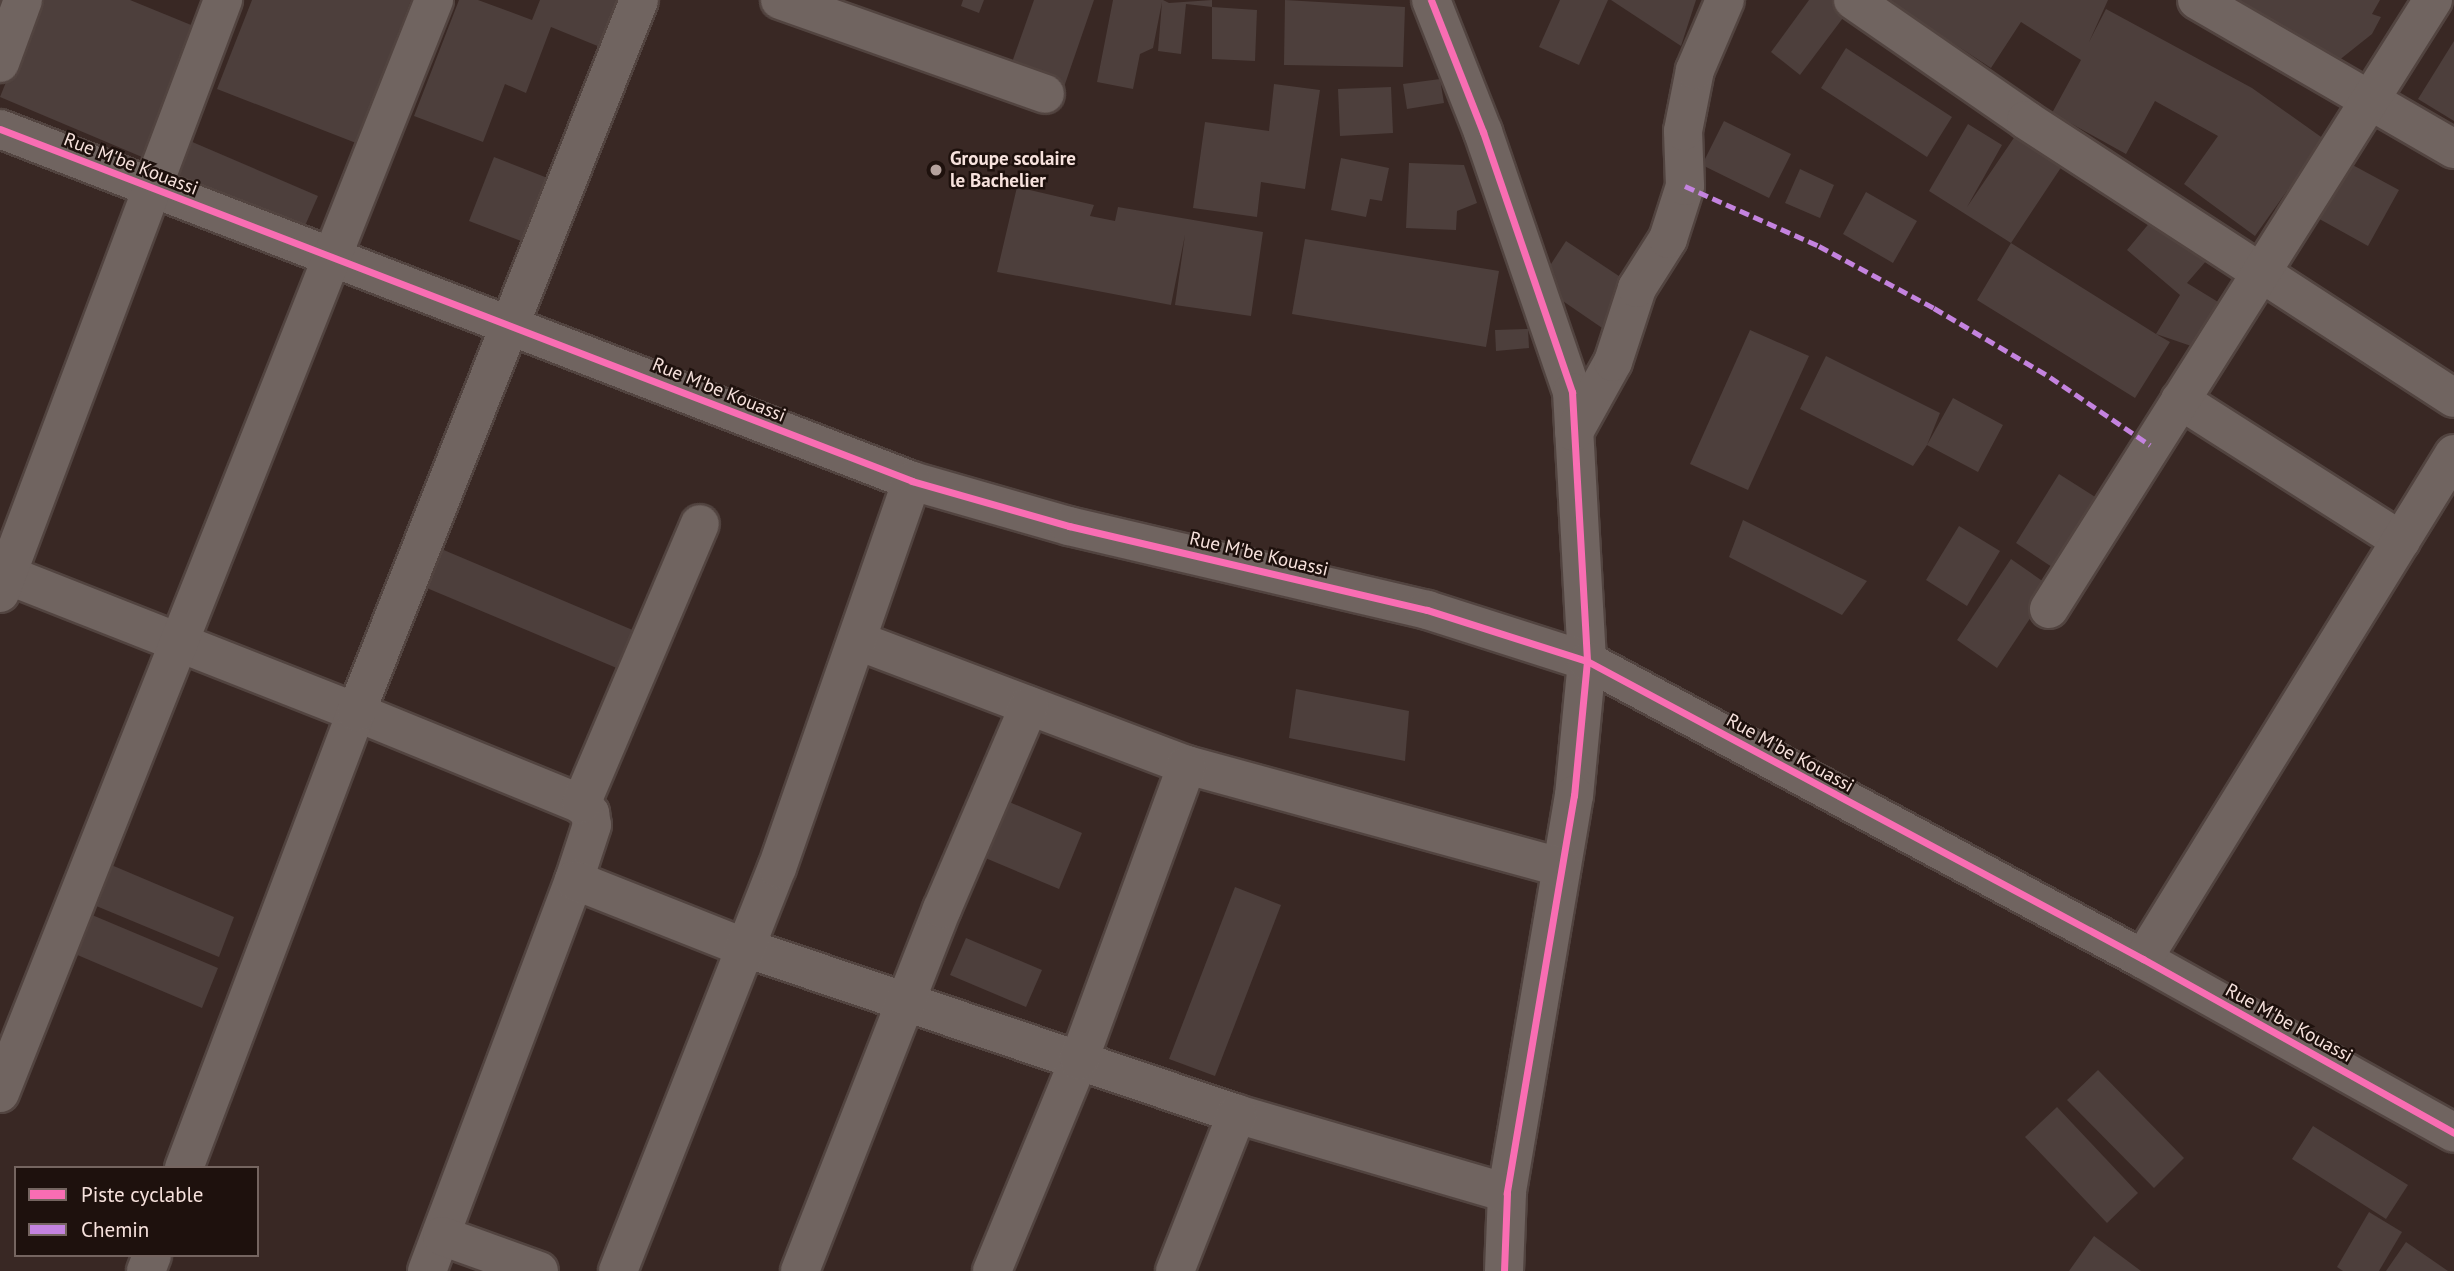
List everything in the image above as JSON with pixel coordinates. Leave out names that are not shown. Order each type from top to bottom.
[{"type":"street","points":[[0,63],[23,0]]},
{"type":"street","points":[[223,0],[153,191],[2,580],[179,642],[356,712],[581,804],[590,813],[592,825],[574,880],[427,1271]]},
{"type":"street","points":[[0,1093],[434,0]]},
{"type":"street","points":[[185,1166],[356,712],[513,325],[639,0]]},
{"type":"street","points":[[780,0],[1045,94]]},
{"type":"street","points":[[1432,0],[1483,132],[1572,392],[1587,661],[1561,867],[1507,1193],[1504,1271]]},
{"type":"street","points":[[1574,432],[1614,362],[1637,288],[1668,239],[1685,186],[1683,131],[1695,70],[1726,0]]},
{"type":"street","points":[[1853,0],[2259,272],[2454,398]]},
{"type":"street","points":[[2197,0],[2454,149]]},
{"type":"street","points":[[2049,609],[2259,272],[2433,0]]},
{"type":"street","name":"Rue M'be Kouassi","points":[[0,129],[153,191],[332,255],[912,481],[1069,526],[1427,610],[1587,661],[2143,959],[2454,1133]]},
{"type":"street","points":[[2180,400],[2401,541]]},
{"type":"street","points":[[2143,959],[2454,454]]},
{"type":"street","points":[[618,1271],[746,948],[858,641],[912,481]]},
{"type":"street","points":[[581,804],[700,524]]},
{"type":"street","points":[[858,641],[1187,765],[1561,867]]},
{"type":"street","points":[[800,1271],[905,1002],[1029,706]]},
{"type":"street","points":[[992,1271],[1079,1060],[1187,765]]},
{"type":"street","points":[[574,880],[746,948],[1237,1114],[1507,1193]]},
{"type":"street","points":[[1175,1271],[1237,1114]]},
{"type":"street","points":[[442,1236],[539,1271]]},
{"type":"building","points":[[39,0],[130,0],[196,27],[142,157],[0,97]]},
{"type":"building","points":[[252,0],[411,0],[356,143],[217,89]]},
{"type":"building","points":[[459,0],[478,0],[532,20],[540,0],[619,0],[600,47],[551,27],[526,93],[505,84],[483,142],[414,116]]},
{"type":"building","points":[[963,0],[984,0],[979,13],[961,6]]},
{"type":"building","points":[[1034,0],[1094,0],[1064,87],[1010,68]]},
{"type":"building","points":[[1113,0],[1163,0],[1169,3],[1212,0],[1212,7],[1186,4],[1181,54],[1158,51],[1162,2],[1153,48],[1140,54],[1133,89],[1097,82]]},
{"type":"building","points":[[1285,0],[1405,7],[1403,67],[1284,65]]},
{"type":"building","points":[[1560,0],[1608,0],[1579,65],[1539,47]]},
{"type":"building","points":[[1611,0],[1696,0],[1681,46]]},
{"type":"building","points":[[1809,0],[1836,0],[1849,10],[1800,75],[1771,52]]},
{"type":"building","points":[[1887,0],[2108,0],[2089,42],[2106,9],[2252,88],[2324,139],[2255,236],[2184,184],[2218,136],[2155,101],[2126,154],[2052,113],[2081,60],[2021,22],[1991,68]]},
{"type":"building","points":[[2223,0],[2380,0],[2372,14],[2381,17],[2372,34],[2328,69],[2308,57],[2282,25],[2277,35]]},
{"type":"building","points":[[1212,7],[1257,10],[1255,61],[1212,59]]},
{"type":"building","points":[[2454,41],[2454,121],[2418,99]]},
{"type":"building","points":[[1846,48],[1952,117],[1927,157],[1821,88]]},
{"type":"building","points":[[1440,79],[1444,103],[1407,109],[1403,84]]},
{"type":"building","points":[[1274,84],[1320,90],[1305,189],[1261,182],[1257,217],[1193,208],[1205,122],[1269,131]]},
{"type":"building","points":[[1391,87],[1393,133],[1340,136],[1338,89]]},
{"type":"building","points":[[2026,120],[2072,151],[2011,243],[1929,191],[1968,124],[2002,145],[1967,207]]},
{"type":"building","points":[[1724,121],[1791,154],[1769,198],[1702,165]]},
{"type":"building","points":[[183,138],[318,196],[304,228],[169,171]]},
{"type":"building","points":[[2336,156],[2399,190],[2368,246],[2305,211]]},
{"type":"building","points":[[494,157],[545,177],[545,203],[529,244],[469,221]]},
{"type":"building","points":[[1341,158],[1389,168],[1382,201],[1370,199],[1366,217],[1331,210]]},
{"type":"building","points":[[1409,163],[1464,165],[1477,203],[1457,211],[1456,230],[1406,228]]},
{"type":"building","points":[[1800,169],[1834,185],[1820,218],[1785,203]]},
{"type":"building","points":[[1017,187],[1094,205],[1090,216],[1115,221],[1118,207],[1263,232],[1251,316],[1175,305],[1185,235],[1171,305],[997,272]]},
{"type":"building","points":[[1866,192],[1917,221],[1893,263],[1843,234]]},
{"type":"building","points":[[2161,209],[2214,252],[2187,283],[2223,305],[2197,348],[2156,334],[2180,295],[2127,250]]},
{"type":"building","points":[[1305,239],[1499,271],[1486,347],[1292,314]]},
{"type":"building","points":[[1566,241],[1637,288],[1608,332],[1538,284]]},
{"type":"building","points":[[2011,243],[2170,342],[2135,398],[1977,300]]},
{"type":"building","points":[[1528,329],[1529,348],[1496,351],[1495,330]]},
{"type":"building","points":[[1750,330],[1809,356],[1748,490],[1690,464]]},
{"type":"building","points":[[1826,356],[1940,413],[1927,445],[1913,466],[1800,409]]},
{"type":"building","points":[[1953,398],[2003,425],[1978,472],[1927,445]]},
{"type":"building","points":[[2059,474],[2100,500],[2055,569],[2016,543]]},
{"type":"building","points":[[1743,520],[1867,581],[1842,615],[1729,557]]},
{"type":"building","points":[[1959,526],[2000,551],[1967,606],[1926,580]]},
{"type":"building","points":[[439,548],[635,631],[619,669],[422,586]]},
{"type":"building","points":[[2011,559],[2051,587],[1997,668],[1957,640]]},
{"type":"building","points":[[1296,689],[1409,711],[1405,761],[1289,738]]},
{"type":"building","points":[[1007,801],[1082,833],[1059,889],[983,857]]},
{"type":"building","points":[[109,864],[234,917],[219,957],[89,903]]},
{"type":"building","points":[[1235,887],[1281,905],[1215,1076],[1169,1059]]},
{"type":"building","points":[[85,912],[218,968],[202,1008],[68,951]]},
{"type":"building","points":[[966,938],[1042,970],[1026,1007],[950,975]]},
{"type":"building","points":[[2098,1070],[2184,1158],[2154,1188],[2067,1100]]},
{"type":"building","points":[[2057,1107],[2138,1193],[2107,1223],[2025,1137]]},
{"type":"building","points":[[2313,1126],[2408,1185],[2386,1219],[2292,1159]]},
{"type":"building","points":[[2369,1212],[2402,1232],[2379,1271],[2343,1271],[2337,1267]]},
{"type":"building","points":[[2094,1236],[2141,1271],[2069,1271]]},
{"type":"building","points":[[2406,1242],[2448,1271],[2386,1271]]},
{"type":"marked path","points":[[1685,186],[1819,246],[1934,308],[2050,377],[2150,445]]},
{"type":"cycle path","points":[[1431,0],[1483,132],[1572,392],[1587,661],[1574,795],[1507,1193],[1504,1271]]},
{"type":"cycle path","points":[[0,129],[912,481],[1069,526],[1427,610],[1587,661],[2143,959],[2454,1133]]},
{"type":"place","name":"Groupe scolaire le Bachelier","points":[[936,170]]}]
